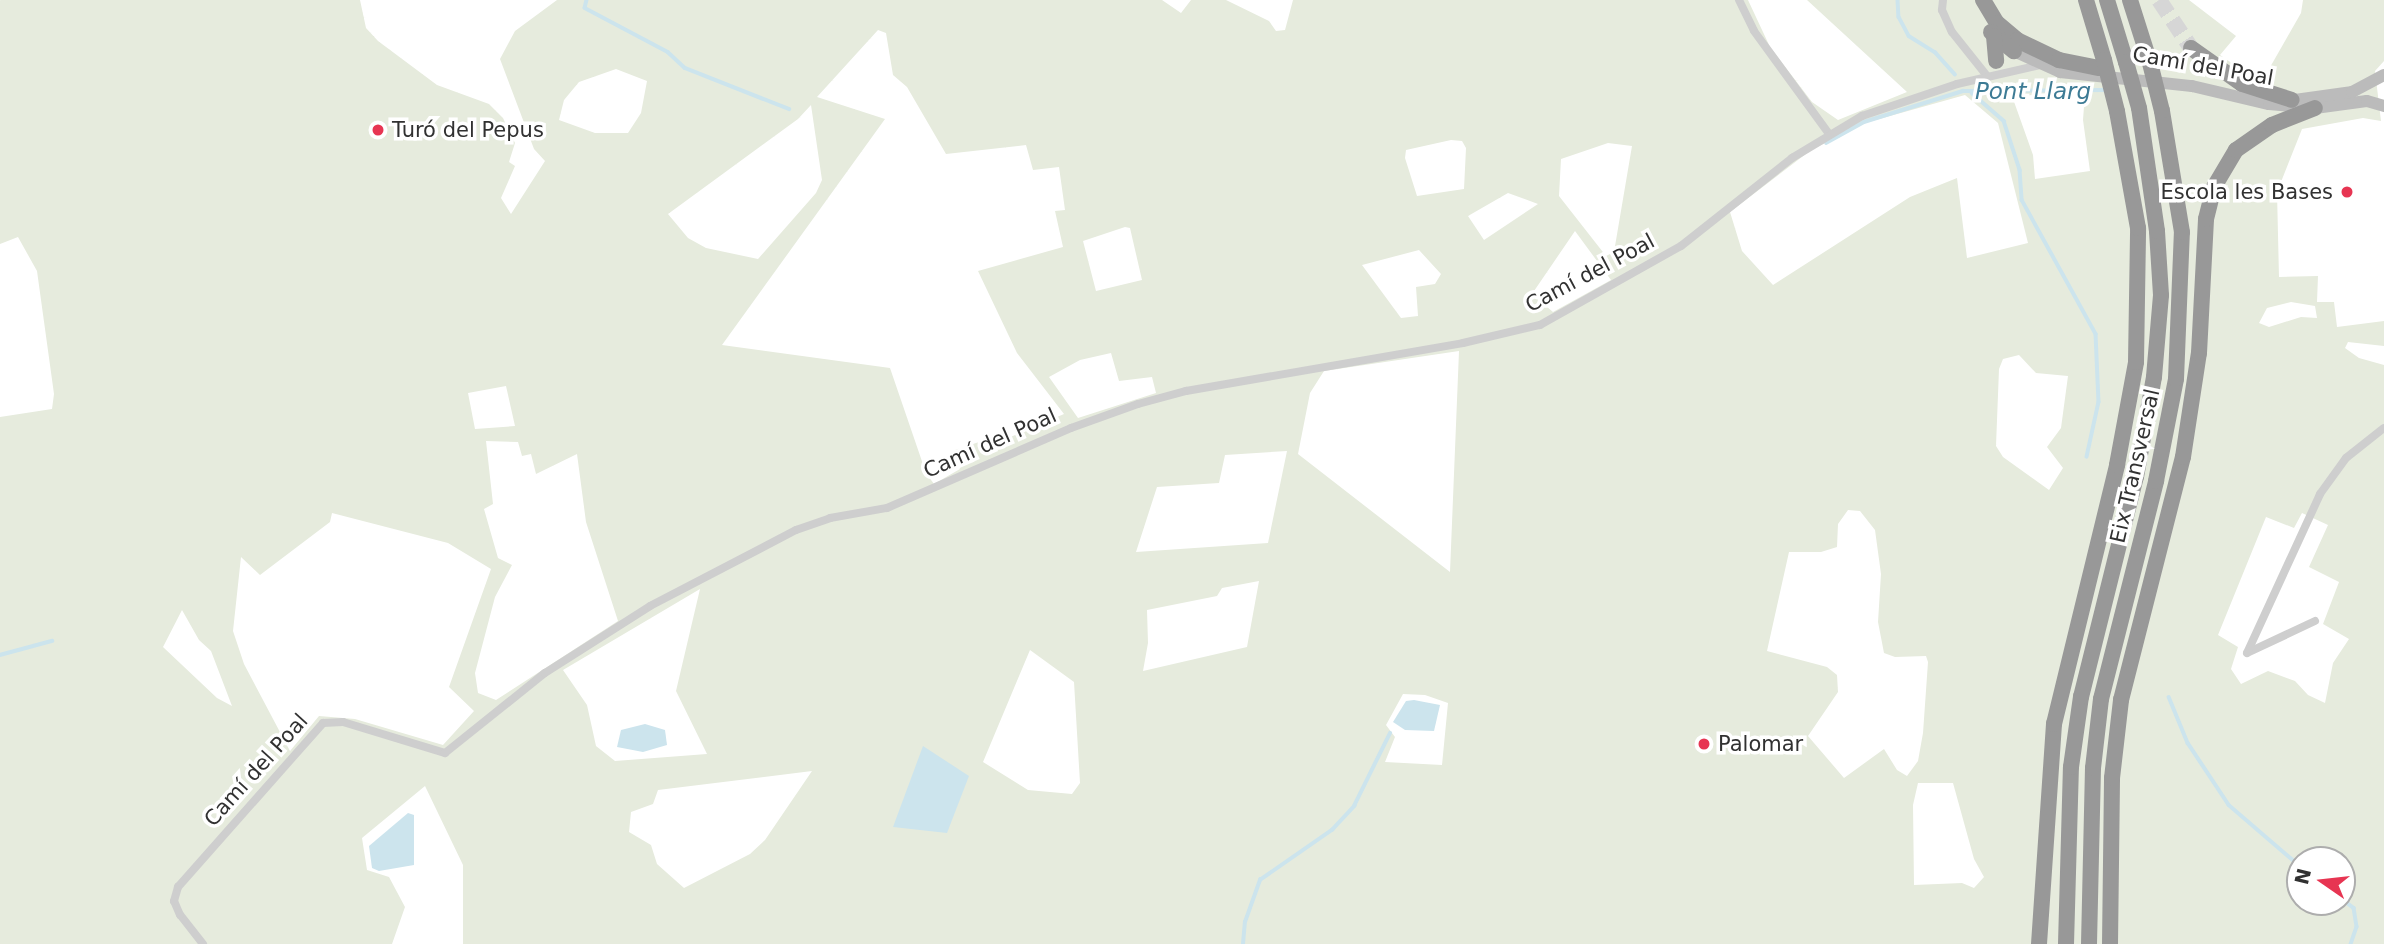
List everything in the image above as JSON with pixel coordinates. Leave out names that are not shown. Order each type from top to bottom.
[{"type":"highway","points":[[1972,0],[1994,36],[2014,51]]},
{"type":"highway","points":[[1983,0],[1997,23],[2017,40],[2059,60],[2101,64]]},
{"type":"highway","points":[[2039,944],[2054,724],[2117,465],[2136,362],[2137,228],[2117,111],[2101,64],[2086,0]]},
{"type":"highway","name":"Eix Transversal","points":[[2066,944],[2071,767],[2079,708],[2136,477],[2154,377],[2161,295],[2157,230],[2139,108],[2107,0]]},
{"type":"highway","name":"Eix Transversal","points":[[2089,944],[2093,768],[2101,699],[2157,481],[2176,379],[2182,232],[2162,111],[2130,0]]},
{"type":"highway","points":[[1992,71],[1994,36]]},
{"type":"highway","points":[[2191,48],[2242,84],[2292,100]]},
{"type":"highway","points":[[2110,944],[2112,778],[2121,700],[2183,457],[2199,353],[2206,219],[2214,187],[2236,150],[2270,126],[2315,108]]},
{"type":"street","points":[[1739,0],[1754,31],[1829,134]]},
{"type":"street","points":[[1943,0],[1942,10],[1952,32],[1992,71]]},
{"type":"street","name":"Camí del Poal","points":[[1992,71],[2014,51]]},
{"type":"street","name":"Camí del Poal","points":[[2014,51],[2069,69],[2101,64],[2292,100],[2351,92],[2384,75]]},
{"type":"street","name":"Camí del Poal","points":[[2014,51],[2040,65],[2082,76],[2192,86],[2269,104],[2315,108],[2363,101],[2384,106]]},
{"type":"street","name":"Camí del Poal","points":[[203,944],[180,915],[174,901],[178,887],[323,723],[343,722],[445,753],[545,673],[650,606],[796,530],[830,518],[887,508],[1071,428],[1162,397],[1463,344],[1540,325],[1681,246],[1752,188],[1829,134],[1892,104],[1992,71],[2040,65]]},
{"type":"street","points":[[2315,621],[2247,653],[2320,494],[2346,458],[2384,428]]},
{"type":"shaded area","points":[[0,0],[360,0],[366,28],[378,41],[437,85],[489,104],[503,118],[515,143],[509,162],[515,166],[501,198],[511,214],[545,161],[534,149],[500,59],[515,31],[557,0],[1162,0],[1181,13],[1191,0],[1226,0],[1269,21],[1276,31],[1285,30],[1293,0],[1748,0],[1770,47],[1812,102],[1838,120],[1907,92],[1807,0],[2189,0],[2236,36],[2220,55],[2261,83],[2301,13],[2303,0],[2384,0],[2384,61],[2375,71],[2381,121],[2363,118],[2302,129],[2277,192],[2279,277],[2318,276],[2317,302],[2334,302],[2337,327],[2384,321],[2384,346],[2348,342],[2345,348],[2359,358],[2384,365],[2384,944],[463,944],[463,865],[425,786],[362,838],[367,870],[389,877],[405,907],[392,944],[0,944],[0,417],[52,409],[54,394],[37,271],[18,237],[0,244]],"holes":[[[878,30],[886,33],[893,75],[907,87],[946,154],[1026,145],[1033,170],[1059,167],[1065,210],[1055,211],[1063,247],[978,271],[1017,353],[1064,414],[999,442],[979,442],[955,450],[952,456],[960,469],[934,484],[926,473],[890,368],[722,345],[885,119],[817,97]],[[616,69],[647,81],[641,113],[628,133],[595,133],[559,120],[564,100],[579,82]],[[2085,93],[2083,120],[2090,171],[2035,179],[2033,155],[2012,96]],[[1965,95],[1998,123],[2028,243],[1967,258],[1957,178],[1910,197],[1773,285],[1742,251],[1730,212],[1811,150],[1865,123]],[[811,105],[822,180],[816,193],[758,259],[706,248],[688,238],[668,214],[798,119]],[[1451,140],[1462,141],[1466,148],[1464,189],[1417,196],[1405,158],[1406,150]],[[1608,143],[1632,146],[1614,252],[1606,256],[1559,196],[1561,159]],[[1508,193],[1538,204],[1484,240],[1468,216]],[[1125,227],[1130,228],[1142,280],[1096,291],[1083,241]],[[1575,231],[1611,280],[1553,312],[1532,294]],[[1419,250],[1441,274],[1435,284],[1416,287],[1418,316],[1401,318],[1362,265]],[[2291,302],[2315,306],[2317,318],[2301,317],[2269,327],[2259,323],[2267,308]],[[1459,351],[1450,572],[1298,454],[1310,393],[1324,371]],[[1111,353],[1119,381],[1152,377],[1156,393],[1078,418],[1049,377],[1080,360]],[[2019,355],[2036,373],[2068,376],[2061,428],[2047,447],[2063,468],[2049,490],[2003,457],[1996,446],[1999,369],[2003,359]],[[506,386],[515,426],[475,429],[468,393]],[[486,441],[518,442],[522,456],[531,454],[536,474],[577,454],[586,522],[618,621],[496,700],[478,693],[475,673],[495,597],[512,565],[498,558],[484,509],[493,504]],[[1287,451],[1268,543],[1136,552],[1157,487],[1219,483],[1225,455]],[[1848,510],[1860,511],[1875,530],[1881,574],[1878,622],[1884,653],[1895,657],[1926,656],[1928,662],[1923,733],[1918,761],[1907,776],[1897,770],[1884,749],[1844,778],[1808,736],[1838,692],[1837,675],[1827,667],[1767,651],[1789,552],[1821,552],[1837,547],[1838,524]],[[332,513],[448,543],[491,569],[449,687],[474,711],[443,745],[355,719],[319,716],[290,751],[244,664],[233,631],[241,557],[260,575],[330,522]],[[2302,513],[2328,525],[2309,567],[2339,582],[2323,624],[2349,639],[2333,663],[2325,703],[2308,695],[2295,681],[2268,671],[2241,684],[2231,669],[2238,647],[2218,635],[2266,517],[2294,528]],[[1259,581],[1247,647],[1143,671],[1148,643],[1147,610],[1217,596],[1222,588]],[[700,589],[676,691],[707,754],[615,761],[596,746],[587,705],[563,670]],[[182,610],[199,640],[211,651],[232,706],[217,698],[163,647]],[[1030,650],[1074,682],[1080,783],[1072,794],[1028,790],[983,762]],[[1403,694],[1425,695],[1448,703],[1442,765],[1385,762],[1395,737],[1386,725]],[[812,771],[765,840],[750,854],[684,888],[657,864],[651,845],[629,832],[631,812],[653,804],[658,790]],[[1918,783],[1953,783],[1974,859],[1984,877],[1974,888],[1962,883],[1914,885],[1913,805]]]},
{"type":"water","points":[[1406,701],[1440,705],[1434,731],[1405,730],[1393,722]]},
{"type":"water","points":[[645,724],[665,730],[667,745],[643,752],[617,747],[621,730]]},
{"type":"water","points":[[923,746],[969,776],[947,833],[893,827]]},
{"type":"water","points":[[408,813],[414,815],[414,865],[379,871],[372,868],[369,846]]},
{"type":"waterway","points":[[587,0],[585,8],[668,52],[685,68],[789,109]]},
{"type":"waterway","points":[[1898,0],[1899,17],[1909,36],[1935,52],[1955,74]]},
{"type":"waterway","name":"Pont Llarg","points":[[1826,143],[1864,122],[1963,91],[2108,90]]},
{"type":"waterway","points":[[1972,93],[2004,121],[2020,170],[2022,200],[2096,334],[2099,402],[2087,457]]},
{"type":"waterway","points":[[0,655],[52,641]]},
{"type":"waterway","points":[[2169,697],[2188,743],[2229,805],[2286,854]]},
{"type":"waterway","points":[[1243,944],[1245,922],[1260,880],[1332,830],[1354,806],[1390,733]]},
{"type":"waterway","points":[[2351,944],[2357,927],[2355,916]]},
{"type":"tunnel","points":[[2159,0],[2191,48]]},
{"type":"place","name":"Turó del Pepus","points":[[378,130]]},
{"type":"place","name":"Escola les Bases","points":[[2347,192]]},
{"type":"place","name":"Palomar","points":[[1704,744]]}]
